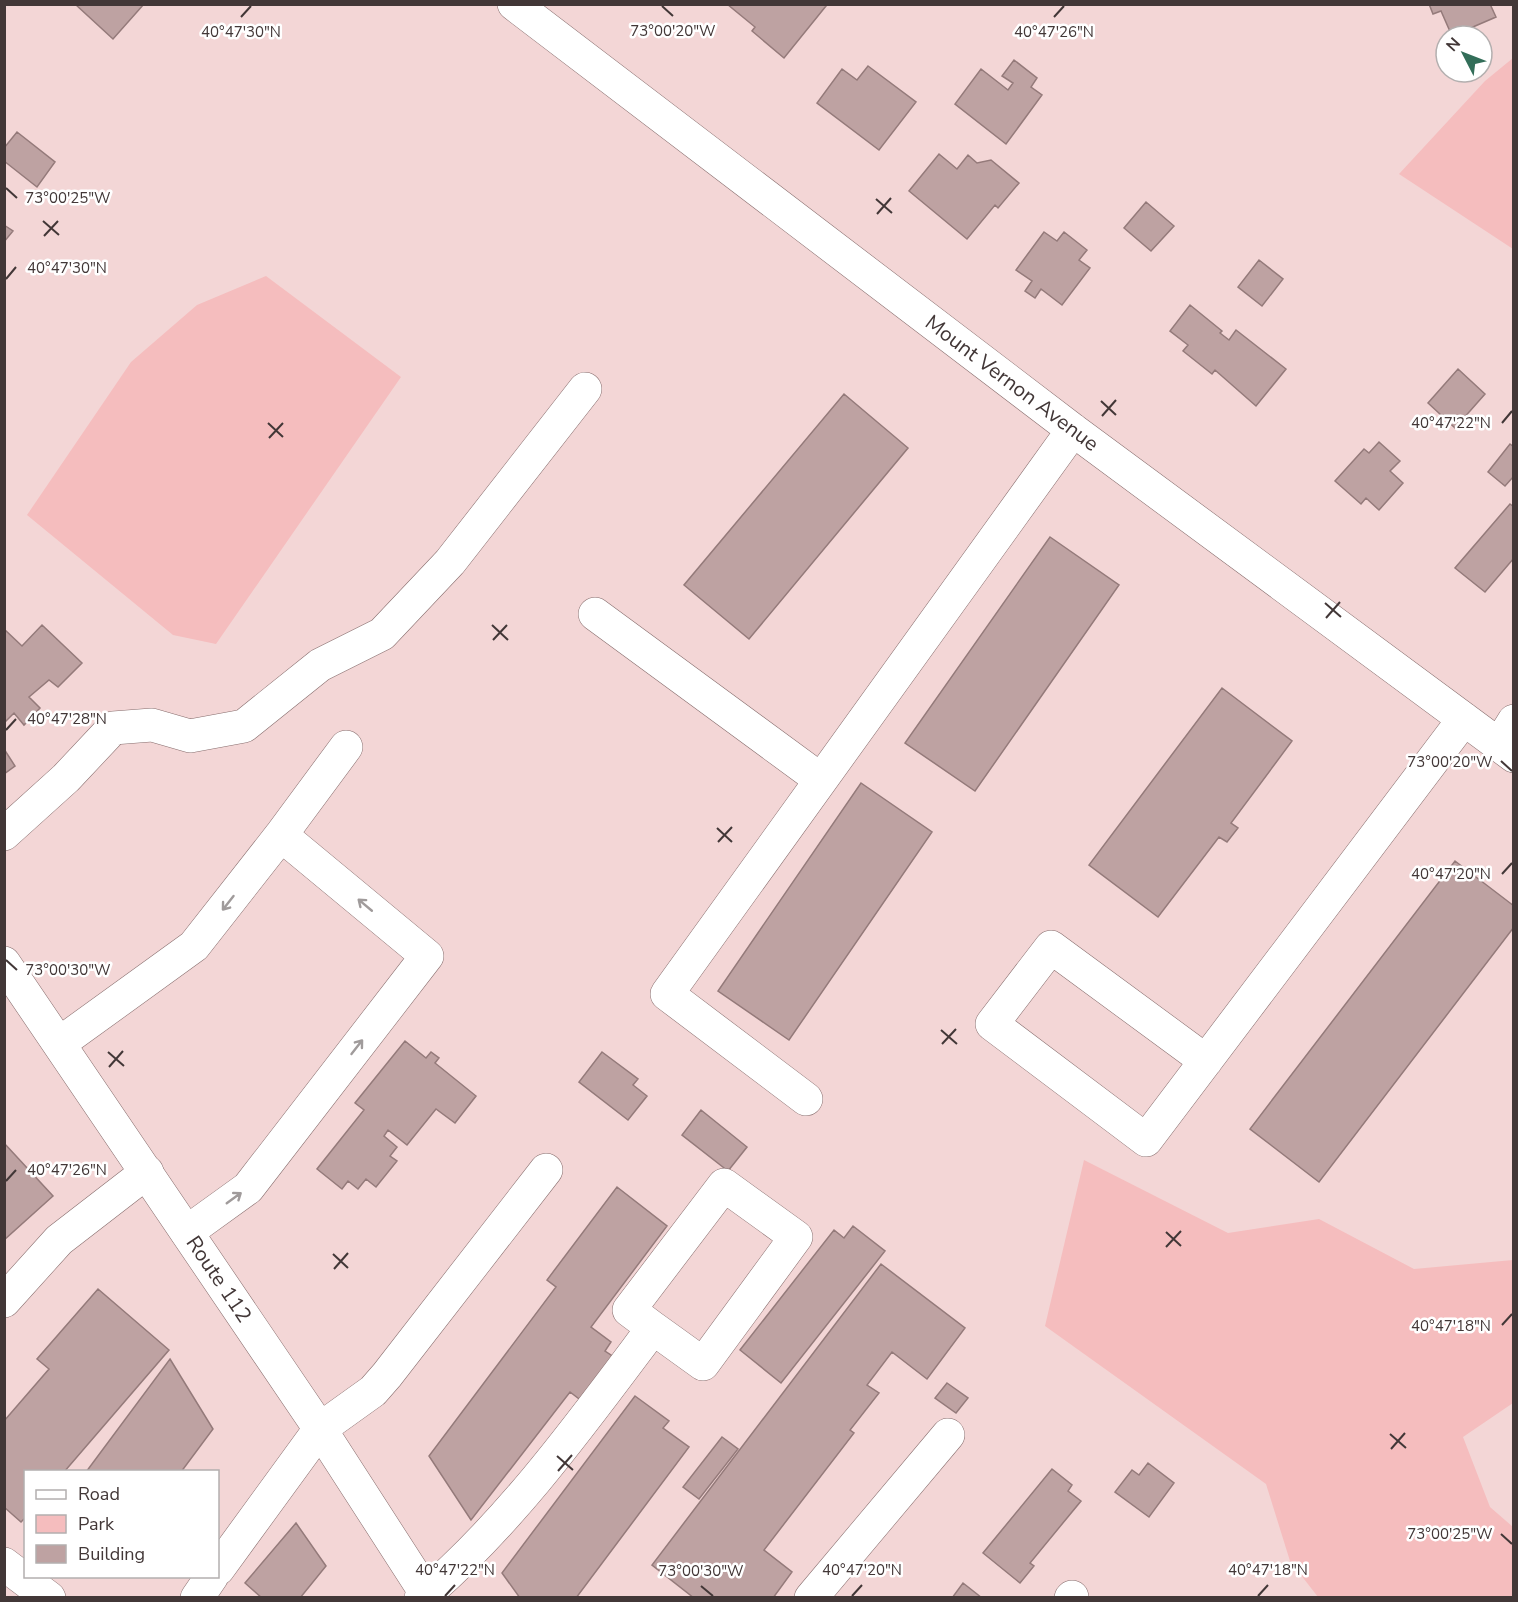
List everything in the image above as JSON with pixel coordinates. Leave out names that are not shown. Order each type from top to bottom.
[{"type":"street","name":"Mount Vernon Avenue","points":[[514,4],[1073,430],[1464,719],[1509,741]]},
{"type":"street","points":[[4,834],[66,778],[113,728],[152,725],[190,736],[244,726],[320,665],[382,634],[450,562],[585,389]]},
{"type":"street","points":[[806,1099],[667,994],[1073,430]]},
{"type":"street","points":[[595,614],[821,780]]},
{"type":"street","points":[[1206,1061],[1051,947],[992,1024],[1146,1140],[1206,1061],[1464,719]]},
{"type":"street","points":[[60,1043],[195,946],[346,747]]},
{"type":"street","points":[[187,1232],[248,1188],[427,956],[281,835]]},
{"type":"street","name":"Route 112","points":[[4,963],[320,1429],[425,1596]]},
{"type":"street","points":[[219,1568],[320,1429],[372,1391],[387,1375],[546,1170]]},
{"type":"street","points":[[4,1301],[59,1239],[147,1172]]},
{"type":"street","points":[[724,1185],[796,1237],[703,1364],[653,1328],[629,1310],[724,1185]]},
{"type":"street","points":[[425,1596],[475,1550],[593,1408],[653,1328]]},
{"type":"street","points":[[811,1598],[948,1435]]},
{"type":"street","points":[[4,1564],[49,1598]]},
{"type":"street","points":[[197,1598],[211,1578]]},
{"type":"green space","points":[[1513,58],[1513,249],[1399,174],[1482,84],[1494,84],[1494,74]]},
{"type":"green space","points":[[266,276],[401,377],[216,644],[173,635],[27,515],[131,362],[197,305]]},
{"type":"green space","points":[[1084,1160],[1228,1233],[1319,1219],[1414,1269],[1513,1260],[1513,1403],[1463,1437],[1490,1507],[1513,1527],[1513,1597],[1318,1597],[1290,1561],[1266,1484],[1045,1326]]},
{"type":"building","points":[[75,4],[144,4],[113,39]]},
{"type":"building","points":[[727,4],[824,4],[826,6],[784,58],[752,31],[755,27]]},
{"type":"building","points":[[1429,4],[1490,4],[1496,17],[1480,24],[1447,24],[1441,11],[1433,14]]},
{"type":"building","points":[[1014,60],[1037,78],[1031,87],[1042,95],[1006,144],[955,104],[981,69],[1008,90],[1013,83],[1002,76]]},
{"type":"building","points":[[868,66],[916,102],[879,150],[817,103],[842,69],[857,80]]},
{"type":"building","points":[[17,132],[55,162],[37,187],[4,161],[4,148]]},
{"type":"building","points":[[939,154],[957,169],[968,155],[977,163],[991,160],[1019,183],[998,208],[995,205],[967,239],[909,191]]},
{"type":"building","points":[[1146,202],[1174,226],[1151,251],[1124,228]]},
{"type":"building","points":[[4,225],[13,231],[4,242]]},
{"type":"building","points":[[1044,232],[1057,241],[1064,232],[1087,250],[1079,260],[1090,268],[1062,305],[1041,289],[1035,298],[1025,291],[1032,281],[1016,270]]},
{"type":"building","points":[[1259,260],[1283,279],[1262,306],[1238,287]]},
{"type":"building","points":[[1190,305],[1222,331],[1220,333],[1229,340],[1236,330],[1286,369],[1256,406],[1215,370],[1212,374],[1183,351],[1188,345],[1170,331]]},
{"type":"building","points":[[1458,369],[1485,394],[1455,428],[1428,403]]},
{"type":"building","points":[[844,394],[908,448],[749,639],[684,585]]},
{"type":"building","points":[[1379,442],[1400,461],[1390,471],[1403,483],[1379,510],[1366,498],[1361,504],[1335,481],[1364,449],[1369,453]]},
{"type":"building","points":[[1510,444],[1514,447],[1514,476],[1505,486],[1488,472]]},
{"type":"building","points":[[1510,504],[1514,507],[1514,558],[1485,592],[1455,568]]},
{"type":"building","points":[[1050,537],[1119,585],[975,791],[905,743]]},
{"type":"building","points":[[42,625],[82,663],[58,687],[49,680],[29,697],[40,708],[24,725],[14,713],[4,723],[4,629],[22,646]]},
{"type":"building","points":[[1222,688],[1292,741],[1231,823],[1238,828],[1227,842],[1219,837],[1158,917],[1089,865]]},
{"type":"building","points":[[4,749],[15,766],[4,774]]},
{"type":"building","points":[[861,783],[932,832],[789,1040],[718,991]]},
{"type":"building","points":[[1455,861],[1514,906],[1514,927],[1319,1182],[1250,1129]]},
{"type":"building","points":[[405,1041],[426,1058],[431,1052],[439,1058],[435,1063],[476,1096],[455,1123],[436,1109],[407,1145],[388,1130],[384,1136],[397,1147],[390,1156],[397,1161],[376,1187],[366,1179],[358,1189],[348,1181],[342,1189],[317,1169],[364,1110],[355,1103]]},
{"type":"building","points":[[602,1052],[638,1079],[633,1085],[647,1096],[628,1120],[579,1082]]},
{"type":"building","points":[[701,1110],[747,1147],[728,1171],[682,1135]]},
{"type":"building","points":[[4,1143],[53,1196],[4,1240]]},
{"type":"building","points":[[617,1187],[667,1226],[591,1327],[611,1342],[605,1351],[620,1361],[587,1405],[570,1392],[471,1520],[429,1456],[556,1287],[547,1280]]},
{"type":"building","points":[[853,1226],[885,1251],[781,1383],[740,1350],[834,1230],[844,1238]]},
{"type":"building","points":[[881,1264],[965,1328],[927,1379],[892,1352],[867,1385],[879,1393],[850,1430],[854,1433],[764,1550],[792,1572],[773,1598],[694,1598],[652,1565]]},
{"type":"building","points":[[98,1289],[169,1350],[66,1470],[24,1470],[24,1519],[21,1522],[4,1507],[4,1421],[49,1369],[37,1359]]},
{"type":"building","points":[[170,1359],[213,1429],[182,1470],[87,1470]]},
{"type":"building","points":[[947,1383],[968,1398],[956,1413],[935,1398]]},
{"type":"building","points":[[635,1396],[669,1421],[663,1428],[689,1447],[576,1598],[520,1598],[502,1573]]},
{"type":"building","points":[[722,1437],[738,1449],[699,1499],[683,1487]]},
{"type":"building","points":[[1148,1463],[1174,1483],[1149,1517],[1115,1492],[1132,1470],[1139,1475]]},
{"type":"building","points":[[1052,1469],[1072,1485],[1068,1491],[1081,1501],[1030,1563],[1034,1566],[1020,1583],[983,1553]]},
{"type":"building","points":[[296,1523],[326,1566],[300,1598],[262,1598],[245,1583]]},
{"type":"building","points":[[963,1583],[982,1598],[952,1598]]}]
